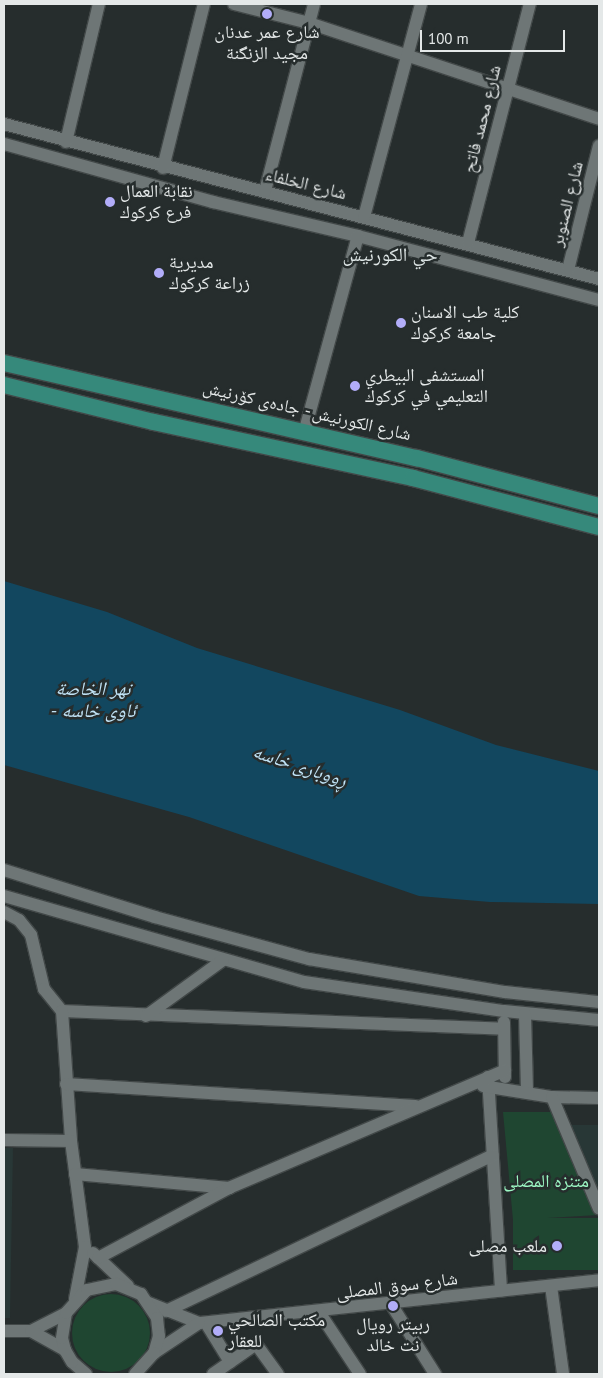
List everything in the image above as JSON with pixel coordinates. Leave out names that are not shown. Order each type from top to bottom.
[{"type":"main road","name":"شارع الكورنيش - جادەی کۆرنیش","points":[[4,363],[469,471],[599,506]]},
{"type":"main road","points":[[4,385],[464,492],[599,527]]},
{"type":"main road","points":[[464,492],[469,471]]},
{"type":"main road","points":[[496,500],[502,480]]},
{"type":"street","points":[[66,142],[99,4]]},
{"type":"street","points":[[164,168],[204,4]]},
{"type":"street","points":[[234,4],[310,22],[599,119]]},
{"type":"street","points":[[265,191],[314,4]]},
{"type":"street","points":[[364,217],[421,4]]},
{"type":"street","name":"شارع محمد فاتح","points":[[468,243],[530,4]]},
{"type":"street","name":"شارع الخلفاء","points":[[4,124],[164,168],[265,191],[599,279]]},
{"type":"street","points":[[4,144],[213,202],[358,236],[599,300]]},
{"type":"street","name":"شارع الصنوبر","points":[[568,270],[599,146]]},
{"type":"street","points":[[312,225],[318,205]]},
{"type":"street","points":[[304,433],[358,236]]},
{"type":"street","points":[[4,870],[155,917],[309,959],[505,992],[599,1002]]},
{"type":"street","points":[[4,896],[304,982],[504,1012],[599,1020]]},
{"type":"street","points":[[4,912],[19,920],[32,935],[44,989],[62,1011],[71,1141],[85,1247],[75,1299],[66,1313],[62,1332],[65,1350],[72,1362],[86,1374]]},
{"type":"street","points":[[146,1016],[222,960]]},
{"type":"street","points":[[62,1011],[146,1016],[504,1029]]},
{"type":"street","points":[[504,1012],[505,1089]]},
{"type":"street","points":[[525,1014],[527,1093]]},
{"type":"street","points":[[98,1258],[229,1188],[470,1085],[488,1082],[505,1070]]},
{"type":"street","points":[[488,1082],[505,1089],[552,1097],[599,1098]]},
{"type":"street","points":[[488,1082],[501,1291]]},
{"type":"street","points":[[66,1084],[419,1106]]},
{"type":"street","points":[[552,1097],[599,1209]]},
{"type":"street","points":[[4,1140],[71,1141]]},
{"type":"street","points":[[166,1311],[492,1155]]},
{"type":"street","points":[[75,1174],[229,1188]]},
{"type":"street","name":"شارع سوق المصلى","points":[[85,1247],[149,1303],[202,1323],[319,1312],[599,1280]]},
{"type":"street","points":[[585,1282],[599,1288]]},
{"type":"street","points":[[75,1299],[101,1285],[130,1288]]},
{"type":"street","points":[[551,1286],[563,1374]]},
{"type":"street","points":[[149,1303],[157,1318],[159,1336],[151,1358],[156,1374]]},
{"type":"street","points":[[391,1304],[435,1374]]},
{"type":"street","points":[[319,1312],[360,1374]]},
{"type":"street","points":[[4,1331],[31,1331],[66,1313]]},
{"type":"street","points":[[202,1323],[230,1362]]},
{"type":"street","name":"شارع سوق المصلى","points":[[135,1374],[151,1358],[202,1323]]},
{"type":"street","points":[[31,1331],[65,1350]]},
{"type":"street","points":[[213,1374],[256,1344],[278,1374]]},
{"type":"shaded area","points":[[570,1125],[599,1125],[599,1195]]},
{"type":"shaded area","points":[[4,1148],[13,1148],[10,1318],[4,1318]]},
{"type":"green space","name":"متنزه المصلى","points":[[503,1112],[558,1112],[598,1215],[513,1220]]},
{"type":"green space","name":"ملعب مصلى","points":[[513,1218],[599,1218],[599,1270],[513,1270]]},
{"type":"green space","points":[[111,1294],[126,1297],[143,1311],[147,1318],[150,1333],[147,1348],[133,1365],[126,1369],[111,1372],[96,1369],[79,1355],[75,1348],[72,1333],[75,1318],[89,1301],[96,1297]]},
{"type":"water","name":"نهر الخاصة - ئاوی خاسە","points":[[4,581],[107,612],[197,648],[400,710],[496,745],[599,771],[599,904],[490,902],[419,896],[189,817],[4,765]]},
{"type":"place","name":"شارع عمر عدنان مجيد الزنگنة","points":[[267,14]]},
{"type":"place","name":"نقابة العمال فرع كركوك","points":[[110,202]]},
{"type":"place","name":"مديرية زراعة كركوك","points":[[159,273]]},
{"type":"place","name":"كلية طب الاسنان جامعة كركوك","points":[[401,323]]},
{"type":"place","name":"المستشفى البيطري التعليمي في كركوك","points":[[355,386]]},
{"type":"place","name":"ملعب مصلى","points":[[557,1246]]},
{"type":"place","name":"ربيتر رويال نت خالد","points":[[393,1306]]},
{"type":"place","name":"مكتب الصالحي للعقار","points":[[218,1331]]},
{"type":"district","name":"حي الكورنيش","points":[[390,255]]},
{"type":"water label","name":"ڕووباری خاسە","points":[[300,766]]}]
